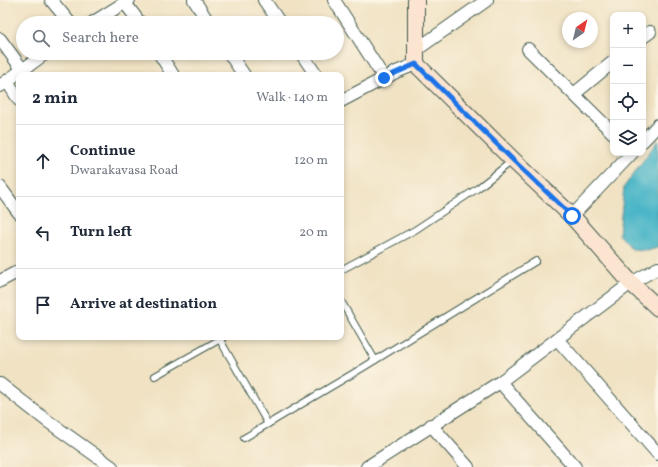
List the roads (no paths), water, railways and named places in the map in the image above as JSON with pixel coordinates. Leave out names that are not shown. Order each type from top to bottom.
[{"type":"street","points":[[51,0],[64,16]]},
{"type":"street","points":[[194,0],[204,16]]},
{"type":"street","points":[[264,0],[275,16]]},
{"type":"street","points":[[334,0],[384,78]]},
{"type":"street","points":[[416,0],[416,57],[513,160],[572,216],[631,283],[658,308]]},
{"type":"street","points":[[344,99],[384,78],[416,57],[487,0]]},
{"type":"street","points":[[104,16],[127,2],[136,16]]},
{"type":"street","points":[[0,39],[22,69]]},
{"type":"street","points":[[528,49],[610,131]]},
{"type":"street","points":[[18,72],[36,60]]},
{"type":"street","points":[[163,60],[171,72]]},
{"type":"street","points":[[234,60],[242,72]]},
{"type":"street","points":[[306,60],[314,72]]},
{"type":"street","points":[[574,94],[610,64]]},
{"type":"street","points":[[16,73],[3,83],[16,97]]},
{"type":"street","points":[[646,138],[658,125]]},
{"type":"street","points":[[572,216],[629,156]]},
{"type":"street","points":[[0,187],[16,209]]},
{"type":"street","points":[[367,467],[500,382],[631,283],[658,268]]},
{"type":"street","points":[[0,281],[16,273]]},
{"type":"street","points":[[557,338],[658,454]]},
{"type":"street","points":[[500,382],[575,467]]},
{"type":"street","points":[[0,384],[46,420],[112,467]]},
{"type":"street","points":[[431,425],[468,467]]},
{"type":"lane","points":[[344,268],[415,230],[478,188],[513,160]]},
{"type":"lane","points":[[244,438],[375,360],[536,261]]},
{"type":"lane","points":[[344,306],[375,360]]},
{"type":"lane","points":[[155,376],[218,340]]},
{"type":"lane","points":[[223,340],[268,424]]},
{"type":"water","points":[[658,140],[658,247],[646,250],[632,249],[619,234],[624,187]]}]
